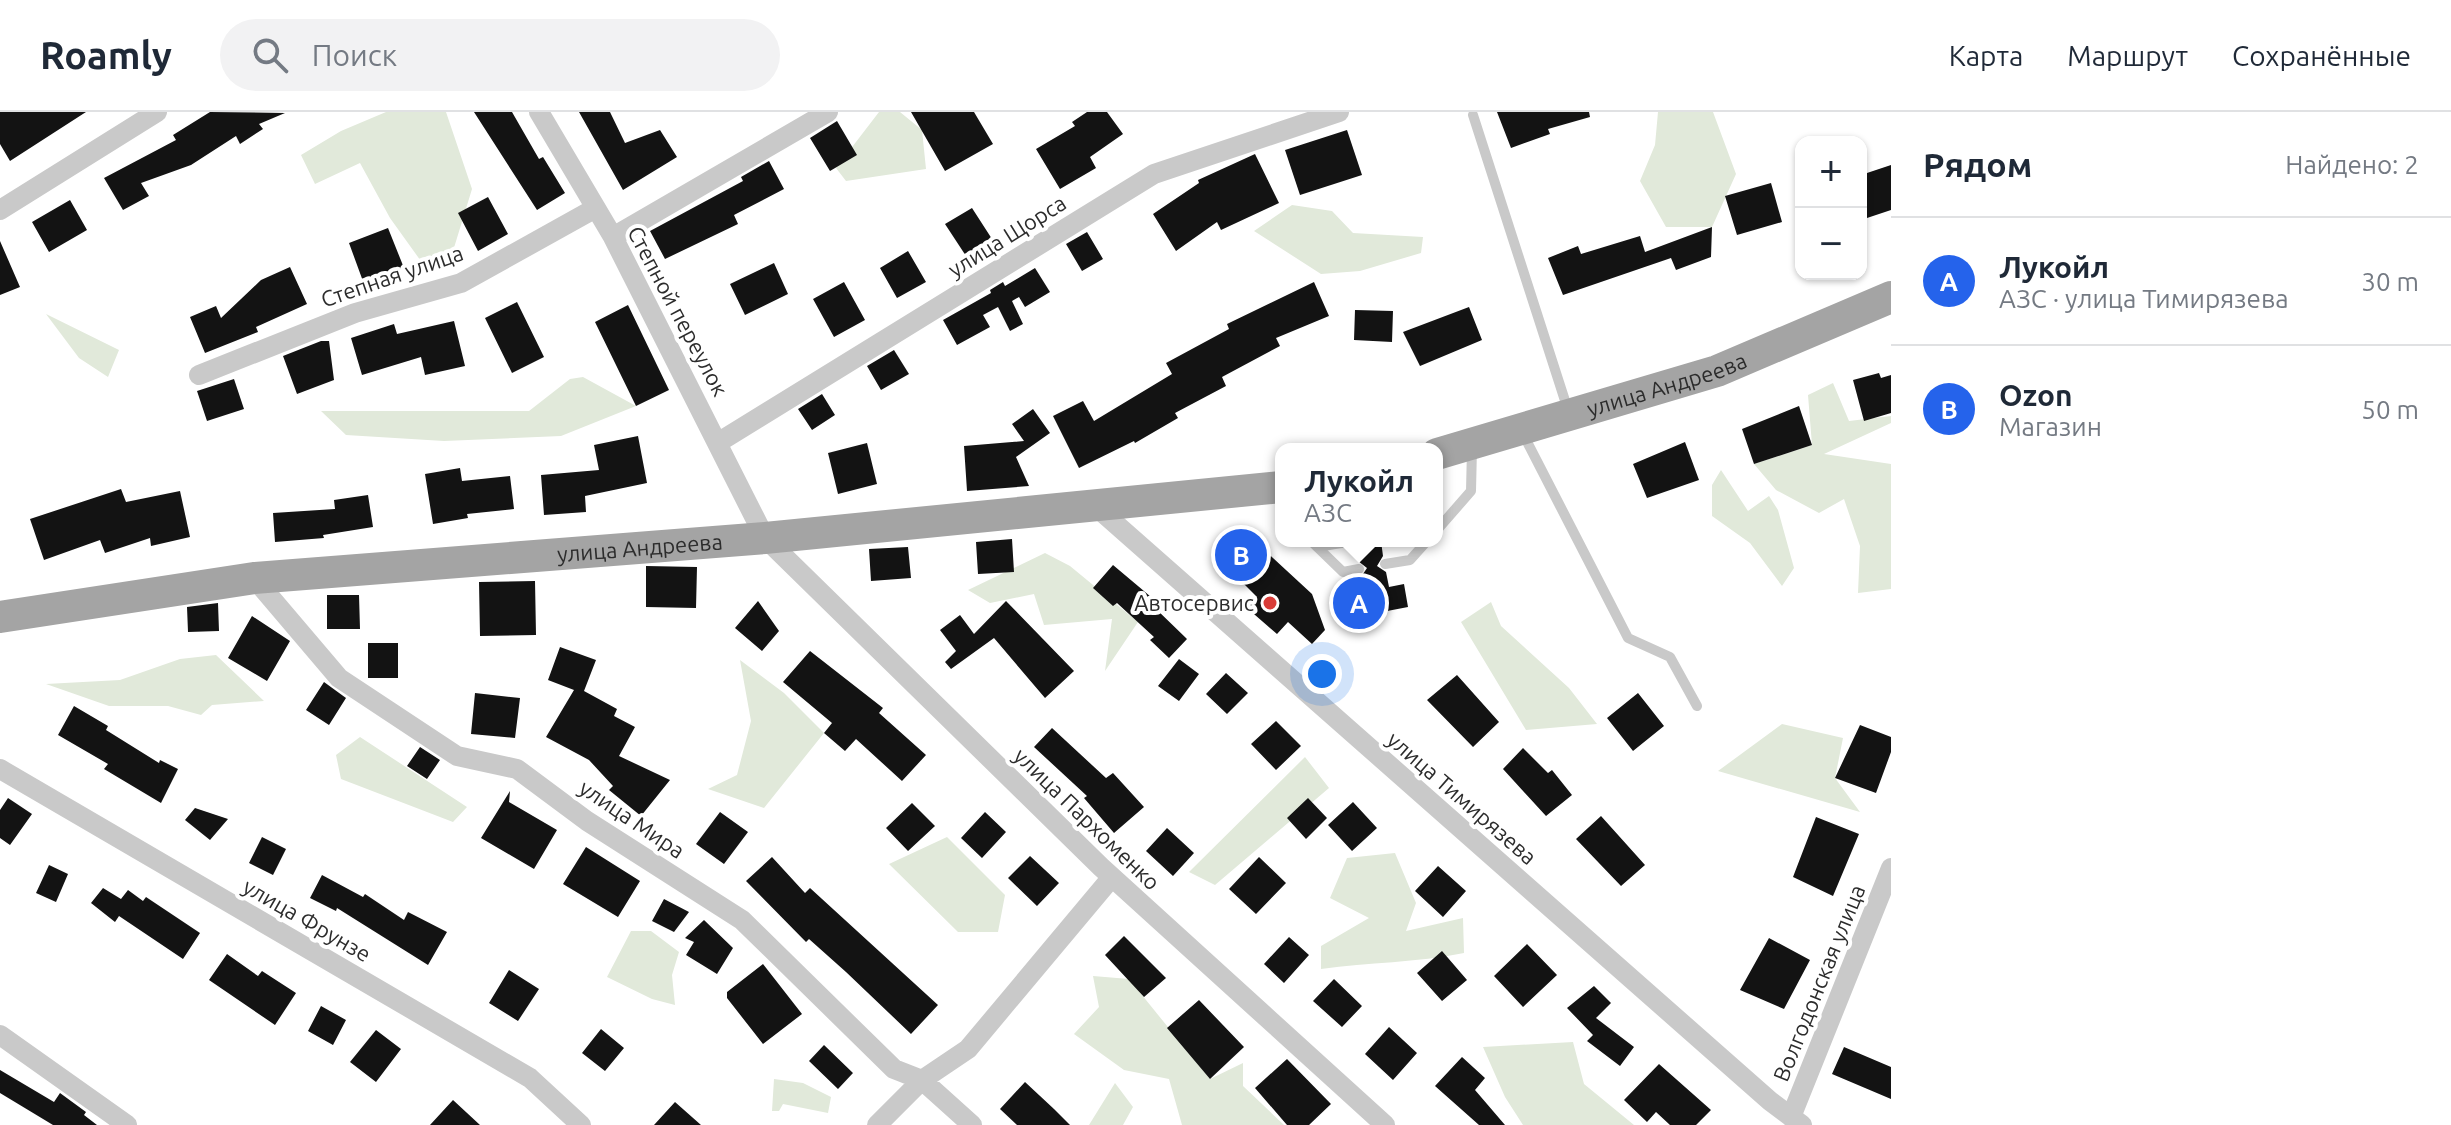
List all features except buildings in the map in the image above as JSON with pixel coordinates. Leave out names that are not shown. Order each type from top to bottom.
[{"type":"main road","name":"улица Андреева","points":[[1443,452],[1717,371],[1891,297]]},
{"type":"main road","name":"улица Андреева","points":[[0,617],[254,578],[765,538],[1093,504],[1275,491]]},
{"type":"street","points":[[0,210],[157,112]]},
{"type":"street","name":"Степной переулок","points":[[539,112],[613,237],[765,538]]},
{"type":"street","points":[[613,237],[828,112]]},
{"type":"street","name":"улица Щорса","points":[[719,442],[1154,174],[1339,112]]},
{"type":"street","name":"Степная улица","points":[[199,375],[355,313],[461,283],[594,209]]},
{"type":"street","name":"улица Тимирязева","points":[[1093,504],[1796,1121]]},
{"type":"street","name":"улица Пархоменко","points":[[765,538],[1112,877],[1385,1125]]},
{"type":"street","name":"улица Мира","points":[[254,578],[339,678],[457,756],[517,769],[587,821],[742,920],[894,1069],[922,1080],[972,1125]]},
{"type":"street","name":"улица Фрунзе","points":[[0,769],[530,1078],[581,1125]]},
{"type":"street","name":"Волгодонская улица","points":[[1796,1121],[1891,868]]},
{"type":"street","points":[[877,1125],[922,1080],[968,1049],[1112,877]]},
{"type":"street","points":[[0,1035],[127,1125]]},
{"type":"lane","points":[[1473,115],[1569,415]]},
{"type":"lane","points":[[1521,430],[1628,638],[1670,657],[1697,706]]},
{"type":"lane","points":[[1443,522],[1471,491],[1472,443]]},
{"type":"lane","points":[[1317,547],[1343,572],[1359,569]]},
{"type":"lane","points":[[1385,564],[1410,560],[1422,547]]},
{"type":"green space","points":[[386,112],[446,112],[472,189],[453,251],[423,264],[390,218],[360,163],[315,184],[301,155],[341,131]]},
{"type":"green space","points":[[879,112],[900,112],[922,130],[926,169],[846,181],[836,168]]},
{"type":"green space","points":[[1658,112],[1713,112],[1736,174],[1712,227],[1666,227],[1640,181],[1655,145]]},
{"type":"green space","points":[[1292,205],[1332,211],[1353,233],[1423,237],[1421,253],[1360,271],[1321,274],[1254,231]]},
{"type":"green space","points":[[46,314],[119,350],[108,377],[79,358]]},
{"type":"green space","points":[[583,377],[636,406],[561,436],[444,441],[346,435],[321,411],[529,411],[570,379]]},
{"type":"green space","points":[[1833,383],[1849,421],[1891,416],[1891,423],[1824,454],[1891,464],[1891,589],[1858,593],[1860,546],[1844,499],[1819,513],[1776,490],[1754,464],[1812,445],[1808,395]]},
{"type":"green space","points":[[1721,470],[1748,511],[1769,496],[1778,510],[1794,568],[1782,586],[1750,543],[1712,516],[1712,485]]},
{"type":"green space","points":[[1045,553],[1070,566],[1138,622],[1105,671],[1112,619],[1044,625],[1034,594],[990,603],[968,590]]},
{"type":"green space","points":[[1491,602],[1501,626],[1569,688],[1597,724],[1526,730],[1461,622]]},
{"type":"green space","points":[[216,655],[264,701],[212,705],[201,715],[168,706],[109,706],[46,684],[120,680],[180,659]]},
{"type":"green space","points":[[740,660],[784,693],[824,733],[764,808],[708,789],[737,775],[751,721]]},
{"type":"green space","points":[[1782,724],[1843,738],[1835,778],[1860,812],[1718,771]]},
{"type":"green space","points":[[360,737],[467,807],[453,822],[341,779],[336,755]]},
{"type":"green space","points":[[1305,757],[1329,788],[1215,885],[1189,872]]},
{"type":"green space","points":[[947,837],[1005,895],[998,932],[958,932],[889,864]]},
{"type":"green space","points":[[1395,853],[1416,903],[1406,931],[1463,918],[1464,953],[1321,969],[1321,946],[1369,918],[1330,898],[1347,858]]},
{"type":"green space","points":[[631,931],[651,931],[679,952],[672,975],[675,1005],[652,999],[607,977]]},
{"type":"green space","points":[[1093,976],[1129,979],[1210,1079],[1243,1063],[1243,1086],[1284,1125],[1182,1125],[1169,1079],[1124,1070],[1074,1034],[1099,1007]]},
{"type":"green space","points":[[1573,1042],[1584,1084],[1634,1125],[1523,1125],[1505,1097],[1483,1047]]},
{"type":"green space","points":[[774,1079],[803,1083],[831,1097],[828,1113],[783,1104],[779,1111],[772,1111]]},
{"type":"green space","points":[[1115,1083],[1133,1107],[1123,1125],[1089,1125]]},
{"type":"place","name":"Ozon","points":[[1241,555]]},
{"type":"place","name":"Автосервис","points":[[1270,603]]},
{"type":"place","name":"Лукойл","points":[[1359,603]]}]
